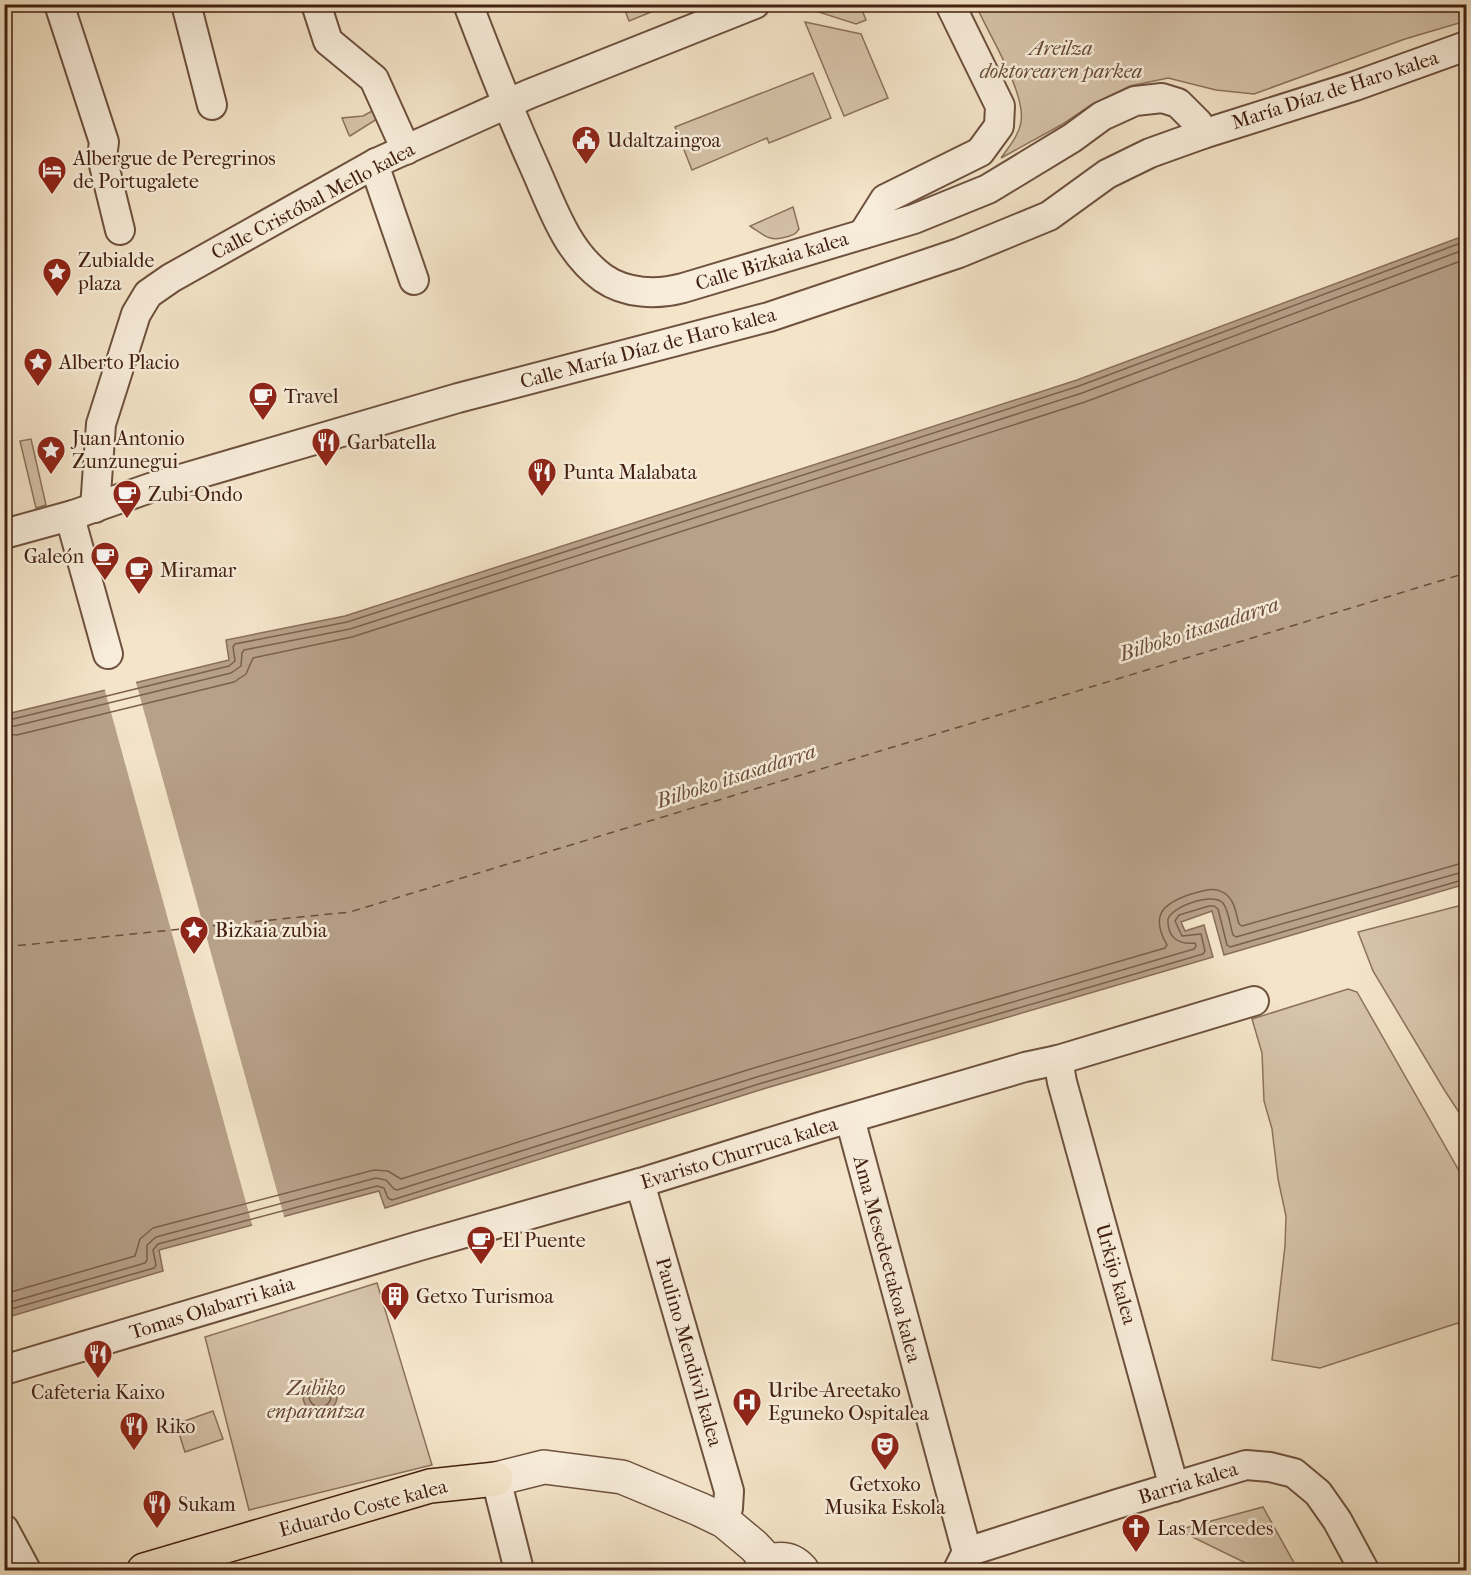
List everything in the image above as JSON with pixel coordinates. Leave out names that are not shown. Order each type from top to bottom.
[{"type":"main road","name":"Eduardo Coste kalea","points":[[144,1570],[430,1486],[496,1479]]},
{"type":"main road","name":"Eduardo Coste kalea","points":[[201,1570],[433,1502],[496,1479]]},
{"type":"street","points":[[58,4],[104,142],[102,157],[120,230]]},
{"type":"street","points":[[186,4],[212,105]]},
{"type":"street","points":[[316,4],[328,41],[374,80],[406,150]]},
{"type":"street","name":"Calle Bizkaia kalea","points":[[468,4],[507,104],[562,230],[580,257],[605,279],[624,288],[640,292],[670,291],[914,219],[988,189],[1072,138],[1102,116],[1135,101],[1161,98],[1178,103],[1198,123],[1203,134]]},
{"type":"street","name":"Calle Cristóbal Mello kalea","points":[[84,511],[101,424],[136,314],[148,294],[171,278],[376,163],[507,104],[755,4]]},
{"type":"street","points":[[863,234],[885,199],[980,152],[999,126],[1000,106],[950,4]]},
{"type":"street","name":"María Díaz de Haro kalea","points":[[1203,134],[1355,86],[1467,46]]},
{"type":"street","name":"Calle María Díaz de Haro kalea","points":[[4,534],[162,485],[509,384],[780,314],[959,253],[1049,216],[1107,174],[1150,153],[1203,134]]},
{"type":"street","points":[[376,163],[377,173],[414,280]]},
{"type":"street","points":[[84,511],[73,528],[108,654]]},
{"type":"street","name":"Evaristo Churruca kalea","points":[[419,1246],[1254,1001]]},
{"type":"street","name":"Urkijo kalea","points":[[1058,1060],[1062,1082],[1174,1487]]},
{"type":"street","name":"Ama Mesedeetakoa kalea","points":[[850,1119],[963,1561]]},
{"type":"street","name":"Paulino Mendivil kalea","points":[[640,1183],[729,1491],[728,1508],[724,1521]]},
{"type":"street","name":"Tomas Olabarri kaia","points":[[4,1370],[419,1246]]},
{"type":"street","name":"Barria kalea","points":[[963,1561],[1174,1487],[1246,1465],[1270,1467],[1294,1473],[1318,1493],[1337,1520],[1364,1570]]},
{"type":"street","points":[[519,1570],[496,1479],[544,1467],[622,1477],[724,1521],[754,1546],[788,1567]]},
{"type":"street","points":[[4,1529],[26,1570]]},
{"type":"green space","name":"Areilza doktorearen parkea","points":[[1466,4],[1466,21],[1405,39],[1254,94],[1216,90],[1168,78],[1130,86],[1091,105],[1061,125],[1001,158],[1018,132],[1021,110],[1012,79],[976,5]]},
{"type":"green space","points":[[623,5],[660,5],[661,8],[629,21]]},
{"type":"green space","points":[[803,5],[860,5],[866,20],[856,24],[803,7]]},
{"type":"green space","points":[[805,22],[861,34],[888,98],[844,116]]},
{"type":"green space","points":[[813,73],[831,118],[769,143],[767,138],[692,170],[675,127]]},
{"type":"green space","points":[[372,111],[377,119],[350,136],[342,118],[363,116]]},
{"type":"green space","points":[[793,207],[799,229],[792,235],[775,239],[763,235],[750,226]]},
{"type":"green space","points":[[31,439],[46,505],[36,508],[20,441]]},
{"type":"green space","points":[[1466,904],[1466,1123],[1373,971],[1358,932]]},
{"type":"green space","points":[[1348,989],[1357,992],[1466,1183],[1466,1338],[1458,1323],[1320,1368],[1272,1360],[1285,1246],[1286,1216],[1278,1179],[1272,1129],[1264,1101],[1262,1053],[1252,1019]]},
{"type":"green space","name":"Zubiko enparantza","points":[[377,1283],[432,1465],[249,1510],[205,1337]]},
{"type":"green space","points":[[213,1411],[223,1439],[185,1452],[176,1424]]},
{"type":"green space","points":[[1263,1507],[1298,1570],[1260,1570],[1178,1530]]},
{"type":"water","name":"Bilboko itsasadarra","points":[[1466,235],[1466,884],[1224,955],[1212,911],[1181,922],[1185,931],[1204,925],[1213,957],[763,1089],[385,1208],[379,1191],[159,1250],[163,1271],[5,1318],[5,695],[11,713],[229,660],[226,640],[345,616],[1077,380]]},
{"type":"water","points":[[320,1379],[332,1384],[337,1396],[332,1408],[320,1413],[308,1408],[303,1396],[308,1384]]},
{"type":"pier","name":"Bizkaia zubia","points":[[135,679],[285,1220],[253,1228],[104,687]]},
{"type":"ferry route","points":[[4,947],[350,912],[1466,573]]},
{"type":"place","name":"Udaltzaingoa","points":[[586,166]]},
{"type":"place","name":"Albergue de Peregrinos de Portugalete","points":[[52,196]]},
{"type":"place","name":"Zubialde plaza","points":[[57,298]]},
{"type":"place","name":"Alberto Placio","points":[[38,388]]},
{"type":"place","name":"Travel","points":[[263,422]]},
{"type":"place","name":"Garbatella","points":[[326,468]]},
{"type":"place","name":"Juan Antonio Zunzunegui","points":[[51,476]]},
{"type":"place","name":"Punta Malabata","points":[[542,498]]},
{"type":"place","name":"Zubi-Ondo","points":[[127,520]]},
{"type":"place","name":"Galeón","points":[[105,582]]},
{"type":"place","name":"Miramar","points":[[139,596]]},
{"type":"place","name":"Bizkaia zubia","points":[[194,956]]},
{"type":"place","name":"El Puente","points":[[481,1266]]},
{"type":"place","name":"Getxo Turismoa","points":[[395,1322]]},
{"type":"place","name":"Cafeteria Kaixo","points":[[98,1380]]},
{"type":"place","name":"Uribe-Areetako Eguneko Ospitalea","points":[[747,1428]]},
{"type":"place","name":"Riko","points":[[134,1452]]},
{"type":"place","name":"Getxoko Musika Eskola","points":[[885,1472]]},
{"type":"place","name":"Sukam","points":[[157,1530]]},
{"type":"place","name":"Las Mercedes","points":[[1136,1554]]}]
